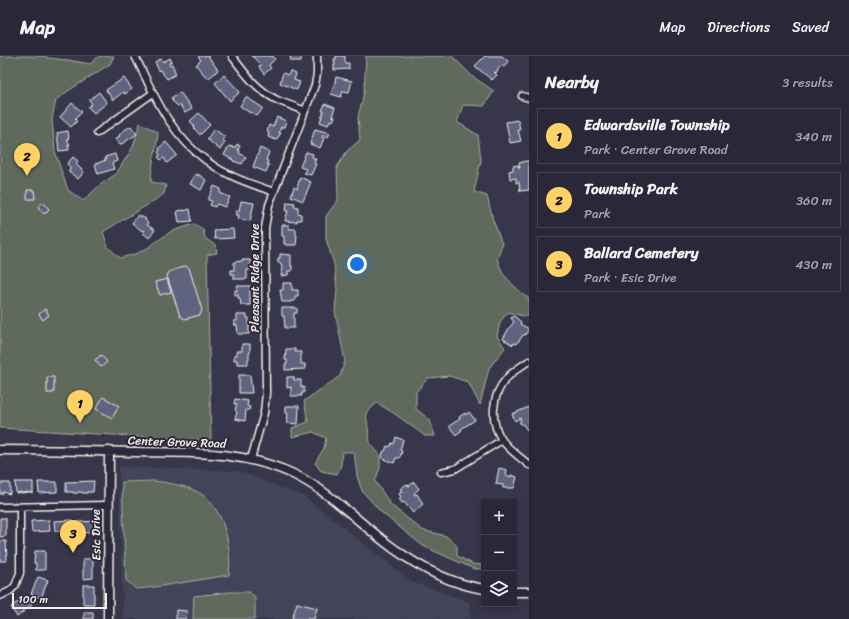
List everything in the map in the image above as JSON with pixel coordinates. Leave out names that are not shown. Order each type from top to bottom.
[{"type":"street","points":[[135,56],[164,115],[183,140],[203,158],[234,176],[274,192]]},
{"type":"street","points":[[232,56],[248,78],[267,94],[305,110]]},
{"type":"street","name":"Pleasant Ridge Drive","points":[[251,459],[264,413],[266,393],[264,228],[266,216],[274,192],[315,85],[318,67],[317,56]]},
{"type":"street","points":[[97,133],[153,93]]},
{"type":"street","points":[[522,96],[529,98]]},
{"type":"street","points":[[529,361],[509,376],[498,392],[494,408],[494,418],[502,440],[508,448],[529,465]]},
{"type":"street","points":[[441,472],[455,469],[502,440]]},
{"type":"street","name":"Center Grove Road","points":[[0,450],[217,453],[251,459],[292,474],[324,492],[394,548],[421,566],[458,582],[481,588]]},
{"type":"street","name":"Esic Drive","points":[[108,619],[109,451]]},
{"type":"street","points":[[0,507],[108,505]]},
{"type":"street","points":[[0,596],[15,586],[20,573],[20,507]]},
{"type":"street","points":[[517,592],[529,592]]},
{"type":"shaded area","points":[[119,467],[238,471],[305,497],[412,582],[469,602],[471,619],[123,619]]},
{"type":"green space","points":[[0,56],[46,56],[47,58],[90,64],[99,56],[114,56],[110,64],[56,100],[52,119],[55,151],[68,190],[83,201],[100,185],[116,174],[133,147],[140,123],[158,132],[151,182],[166,185],[164,194],[103,232],[108,247],[120,258],[136,254],[170,232],[194,224],[203,229],[205,238],[216,246],[217,253],[207,255],[211,441],[0,428]]},
{"type":"green space","points":[[366,56],[452,56],[473,77],[494,91],[484,106],[463,105],[457,122],[478,135],[481,160],[474,192],[487,196],[493,220],[502,244],[497,259],[503,274],[529,299],[529,316],[508,312],[500,322],[497,336],[505,348],[489,368],[480,405],[468,382],[449,376],[428,378],[416,392],[416,409],[430,420],[435,436],[425,436],[377,403],[366,413],[370,443],[380,455],[380,468],[375,481],[391,505],[422,530],[446,536],[457,546],[457,556],[473,564],[481,565],[481,569],[474,569],[423,546],[382,513],[362,491],[357,476],[354,452],[342,452],[341,465],[337,474],[321,471],[315,463],[324,448],[326,438],[313,432],[292,437],[292,428],[308,422],[304,401],[340,376],[345,361],[335,311],[337,289],[334,264],[326,239],[326,216],[338,200],[337,167],[347,151],[360,140],[358,117],[364,93]]},
{"type":"green space","points":[[154,481],[193,490],[204,496],[211,503],[222,521],[226,532],[230,565],[229,575],[136,589],[126,580],[122,482]]},
{"type":"green space","points":[[230,592],[250,592],[255,597],[255,619],[193,619],[194,596]]},
{"type":"building","points":[[208,56],[218,70],[208,79],[196,65],[201,60],[198,57]]},
{"type":"building","points":[[252,56],[273,56],[275,59],[269,65],[271,68],[264,74],[259,67],[261,65]]},
{"type":"building","points":[[290,56],[301,56],[301,61],[291,61]]},
{"type":"building","points":[[336,56],[345,56],[345,63],[349,63],[349,69],[334,70],[334,59],[336,59]]},
{"type":"building","points":[[485,56],[502,56],[508,61],[504,67],[501,65],[496,73],[494,72],[497,75],[492,80],[475,66]]},
{"type":"building","points":[[170,58],[172,62],[169,63],[170,65],[172,64],[176,74],[167,79],[160,70],[159,71],[155,62],[161,59],[163,62]]},
{"type":"building","points":[[290,71],[296,74],[294,80],[300,82],[297,90],[280,83],[283,73],[288,75]]},
{"type":"building","points":[[224,75],[240,92],[230,101],[215,83]]},
{"type":"building","points":[[336,77],[352,81],[349,92],[343,91],[341,97],[331,94]]},
{"type":"building","points":[[124,78],[132,89],[125,94],[123,92],[113,100],[106,90]]},
{"type":"building","points":[[99,92],[107,103],[94,113],[88,107],[92,104],[89,100]]},
{"type":"building","points":[[180,92],[192,109],[185,113],[180,105],[178,106],[172,101],[173,100],[171,98]]},
{"type":"building","points":[[246,97],[263,108],[257,116],[240,106]]},
{"type":"building","points":[[72,103],[82,112],[75,119],[77,121],[71,127],[60,117]]},
{"type":"building","points":[[325,104],[335,108],[332,116],[335,117],[333,121],[330,120],[328,125],[320,122]]},
{"type":"building","points":[[199,113],[210,125],[200,135],[190,121]]},
{"type":"building","points":[[277,117],[286,121],[284,127],[281,127],[279,133],[281,133],[276,140],[268,137],[269,133],[267,132],[269,125],[273,127]]},
{"type":"building","points":[[518,120],[520,129],[518,130],[521,141],[510,143],[506,122]]},
{"type":"building","points":[[131,126],[137,134],[120,145],[115,139]]},
{"type":"building","points":[[214,129],[225,137],[222,140],[225,142],[220,150],[207,139]]},
{"type":"building","points":[[315,129],[330,133],[328,137],[323,135],[322,137],[324,138],[320,148],[310,144]]},
{"type":"building","points":[[68,131],[69,138],[67,139],[70,145],[68,145],[69,150],[59,151],[57,133]]},
{"type":"building","points":[[166,142],[177,155],[167,163],[164,158],[161,160],[158,157],[160,155],[158,152],[160,150],[159,148]]},
{"type":"building","points":[[237,144],[240,146],[238,150],[240,151],[239,153],[246,157],[242,164],[233,161],[224,155],[229,146],[235,148]]},
{"type":"building","points":[[260,148],[269,152],[266,160],[268,161],[267,164],[269,165],[266,172],[253,167]]},
{"type":"building","points":[[306,152],[313,154],[312,157],[316,159],[314,163],[316,164],[311,175],[304,173],[306,169],[300,167]]},
{"type":"building","points":[[115,154],[117,161],[112,163],[114,169],[98,174],[95,164],[106,160],[105,157]]},
{"type":"building","points":[[73,157],[78,161],[76,164],[84,172],[78,179],[68,171],[71,168],[67,164]]},
{"type":"building","points":[[529,161],[529,190],[520,191],[519,182],[516,183],[516,178],[510,179],[509,171],[513,170],[513,166],[518,165],[520,168],[519,163]]},
{"type":"building","points":[[195,174],[198,176],[198,174],[206,180],[201,190],[190,184]]},
{"type":"building","points":[[300,177],[311,182],[303,201],[291,196],[294,187],[297,189]]},
{"type":"building","points":[[214,186],[221,189],[220,193],[230,197],[225,207],[217,204],[215,207],[210,205],[212,201],[208,200]]},
{"type":"building","points":[[27,190],[34,190],[35,199],[27,199]]},
{"type":"building","points":[[241,201],[254,203],[250,221],[238,219],[239,215],[236,215],[237,210],[239,211]]},
{"type":"building","points":[[43,202],[49,209],[44,214],[38,207]]},
{"type":"building","points":[[287,202],[295,203],[294,206],[298,207],[298,213],[301,214],[301,220],[297,220],[297,222],[285,221],[288,211],[286,211]]},
{"type":"building","points":[[190,209],[192,221],[179,222],[177,211]]},
{"type":"building","points":[[138,215],[146,219],[145,220],[148,223],[147,225],[155,230],[149,238],[143,233],[145,231],[142,231],[132,223]]},
{"type":"building","points":[[282,225],[289,225],[289,229],[296,229],[296,245],[284,244]]},
{"type":"building","points":[[233,229],[234,238],[215,239],[214,230]]},
{"type":"building","points":[[280,254],[291,255],[292,271],[288,271],[288,275],[281,276],[282,266],[281,263],[278,263]]},
{"type":"building","points":[[250,260],[250,270],[247,270],[247,279],[234,279],[234,274],[231,274],[231,270],[234,270],[234,262]]},
{"type":"building","points":[[185,266],[189,268],[202,310],[200,315],[185,319],[180,316],[167,276],[169,272]]},
{"type":"building","points":[[167,279],[171,292],[160,295],[155,282]]},
{"type":"building","points":[[283,283],[292,283],[292,290],[298,290],[298,296],[295,296],[295,301],[282,302],[280,290],[283,290]]},
{"type":"building","points":[[237,286],[250,286],[250,305],[241,305],[240,298],[238,298],[238,295],[235,295],[235,290],[238,290]]},
{"type":"building","points":[[282,308],[297,308],[297,313],[294,313],[294,328],[285,328]]},
{"type":"building","points":[[45,309],[49,315],[43,320],[39,314]]},
{"type":"building","points":[[237,315],[247,315],[247,318],[249,318],[249,334],[238,334],[237,325],[234,325],[234,321],[237,321]]},
{"type":"building","points":[[514,316],[521,322],[520,324],[529,329],[516,344],[514,343],[513,345],[503,339],[514,322],[511,318]]},
{"type":"building","points":[[242,344],[250,344],[248,364],[237,364],[237,360],[234,360],[234,355],[237,355],[237,351],[242,351]]},
{"type":"building","points":[[286,349],[295,349],[295,352],[301,352],[301,364],[305,364],[305,369],[285,370],[285,364],[287,364],[287,360],[285,360]]},
{"type":"building","points":[[101,355],[107,362],[101,367],[95,360]]},
{"type":"building","points":[[239,375],[250,375],[252,393],[239,393]]},
{"type":"building","points":[[47,377],[54,377],[54,393],[47,393]]},
{"type":"building","points":[[287,377],[294,377],[294,380],[301,380],[301,387],[304,387],[304,393],[301,393],[302,396],[291,396],[291,387],[287,388]]},
{"type":"building","points":[[103,397],[119,406],[112,418],[96,409]]},
{"type":"building","points":[[235,399],[248,401],[247,406],[250,407],[249,410],[246,410],[245,421],[235,419],[237,404],[234,404]]},
{"type":"building","points":[[286,406],[299,406],[298,424],[287,423],[288,413],[286,413]]},
{"type":"building","points":[[529,407],[529,429],[527,430],[523,424],[519,422],[521,421],[520,418],[515,421],[512,414]]},
{"type":"building","points":[[469,412],[475,420],[461,429],[462,430],[456,435],[449,426],[460,419],[459,417],[465,413],[466,415]]},
{"type":"building","points":[[396,437],[403,440],[400,450],[402,451],[401,455],[399,458],[396,458],[394,463],[383,459],[382,456],[387,446],[390,447],[392,443],[394,444]]},
{"type":"building","points":[[499,468],[507,470],[506,475],[517,477],[514,488],[503,488],[503,485],[496,484]]},
{"type":"building","points":[[94,481],[93,492],[66,492],[66,482]]},
{"type":"building","points":[[15,482],[33,482],[33,493],[16,493]]},
{"type":"building","points":[[38,482],[57,482],[57,492],[39,493]]},
{"type":"building","points":[[414,482],[419,489],[414,493],[415,495],[417,494],[423,504],[413,513],[404,502],[402,503],[399,499],[401,497],[399,494],[402,491],[400,489],[407,484],[409,486]]},
{"type":"building","points":[[0,483],[10,483],[10,494],[3,492],[3,494],[0,494]]},
{"type":"building","points":[[0,518],[6,518],[6,536],[0,537]]},
{"type":"building","points":[[49,520],[50,531],[32,532],[31,521]]},
{"type":"building","points":[[73,520],[73,531],[55,531],[54,521]]},
{"type":"building","points":[[96,521],[96,532],[78,533],[77,522]]},
{"type":"building","points":[[0,541],[6,541],[7,561],[0,561]]},
{"type":"building","points":[[35,551],[45,551],[45,570],[36,570],[36,563],[34,563]]},
{"type":"building","points":[[83,559],[93,559],[93,578],[83,579]]},
{"type":"building","points":[[38,577],[48,580],[41,598],[31,594]]},
{"type":"building","points":[[83,585],[94,585],[94,604],[83,604]]},
{"type":"building","points":[[25,597],[32,605],[17,617],[11,607]]},
{"type":"building","points":[[297,603],[317,608],[314,619],[292,619]]},
{"type":"building","points":[[176,610],[187,611],[186,619],[176,619]]},
{"type":"building","points":[[84,612],[93,612],[93,619],[84,619]]},
{"type":"place","name":"Township Park","points":[[27,176]]},
{"type":"place","name":"Edwardsville Township","points":[[80,423]]},
{"type":"place","name":"Ballard Cemetery","points":[[73,553]]}]
